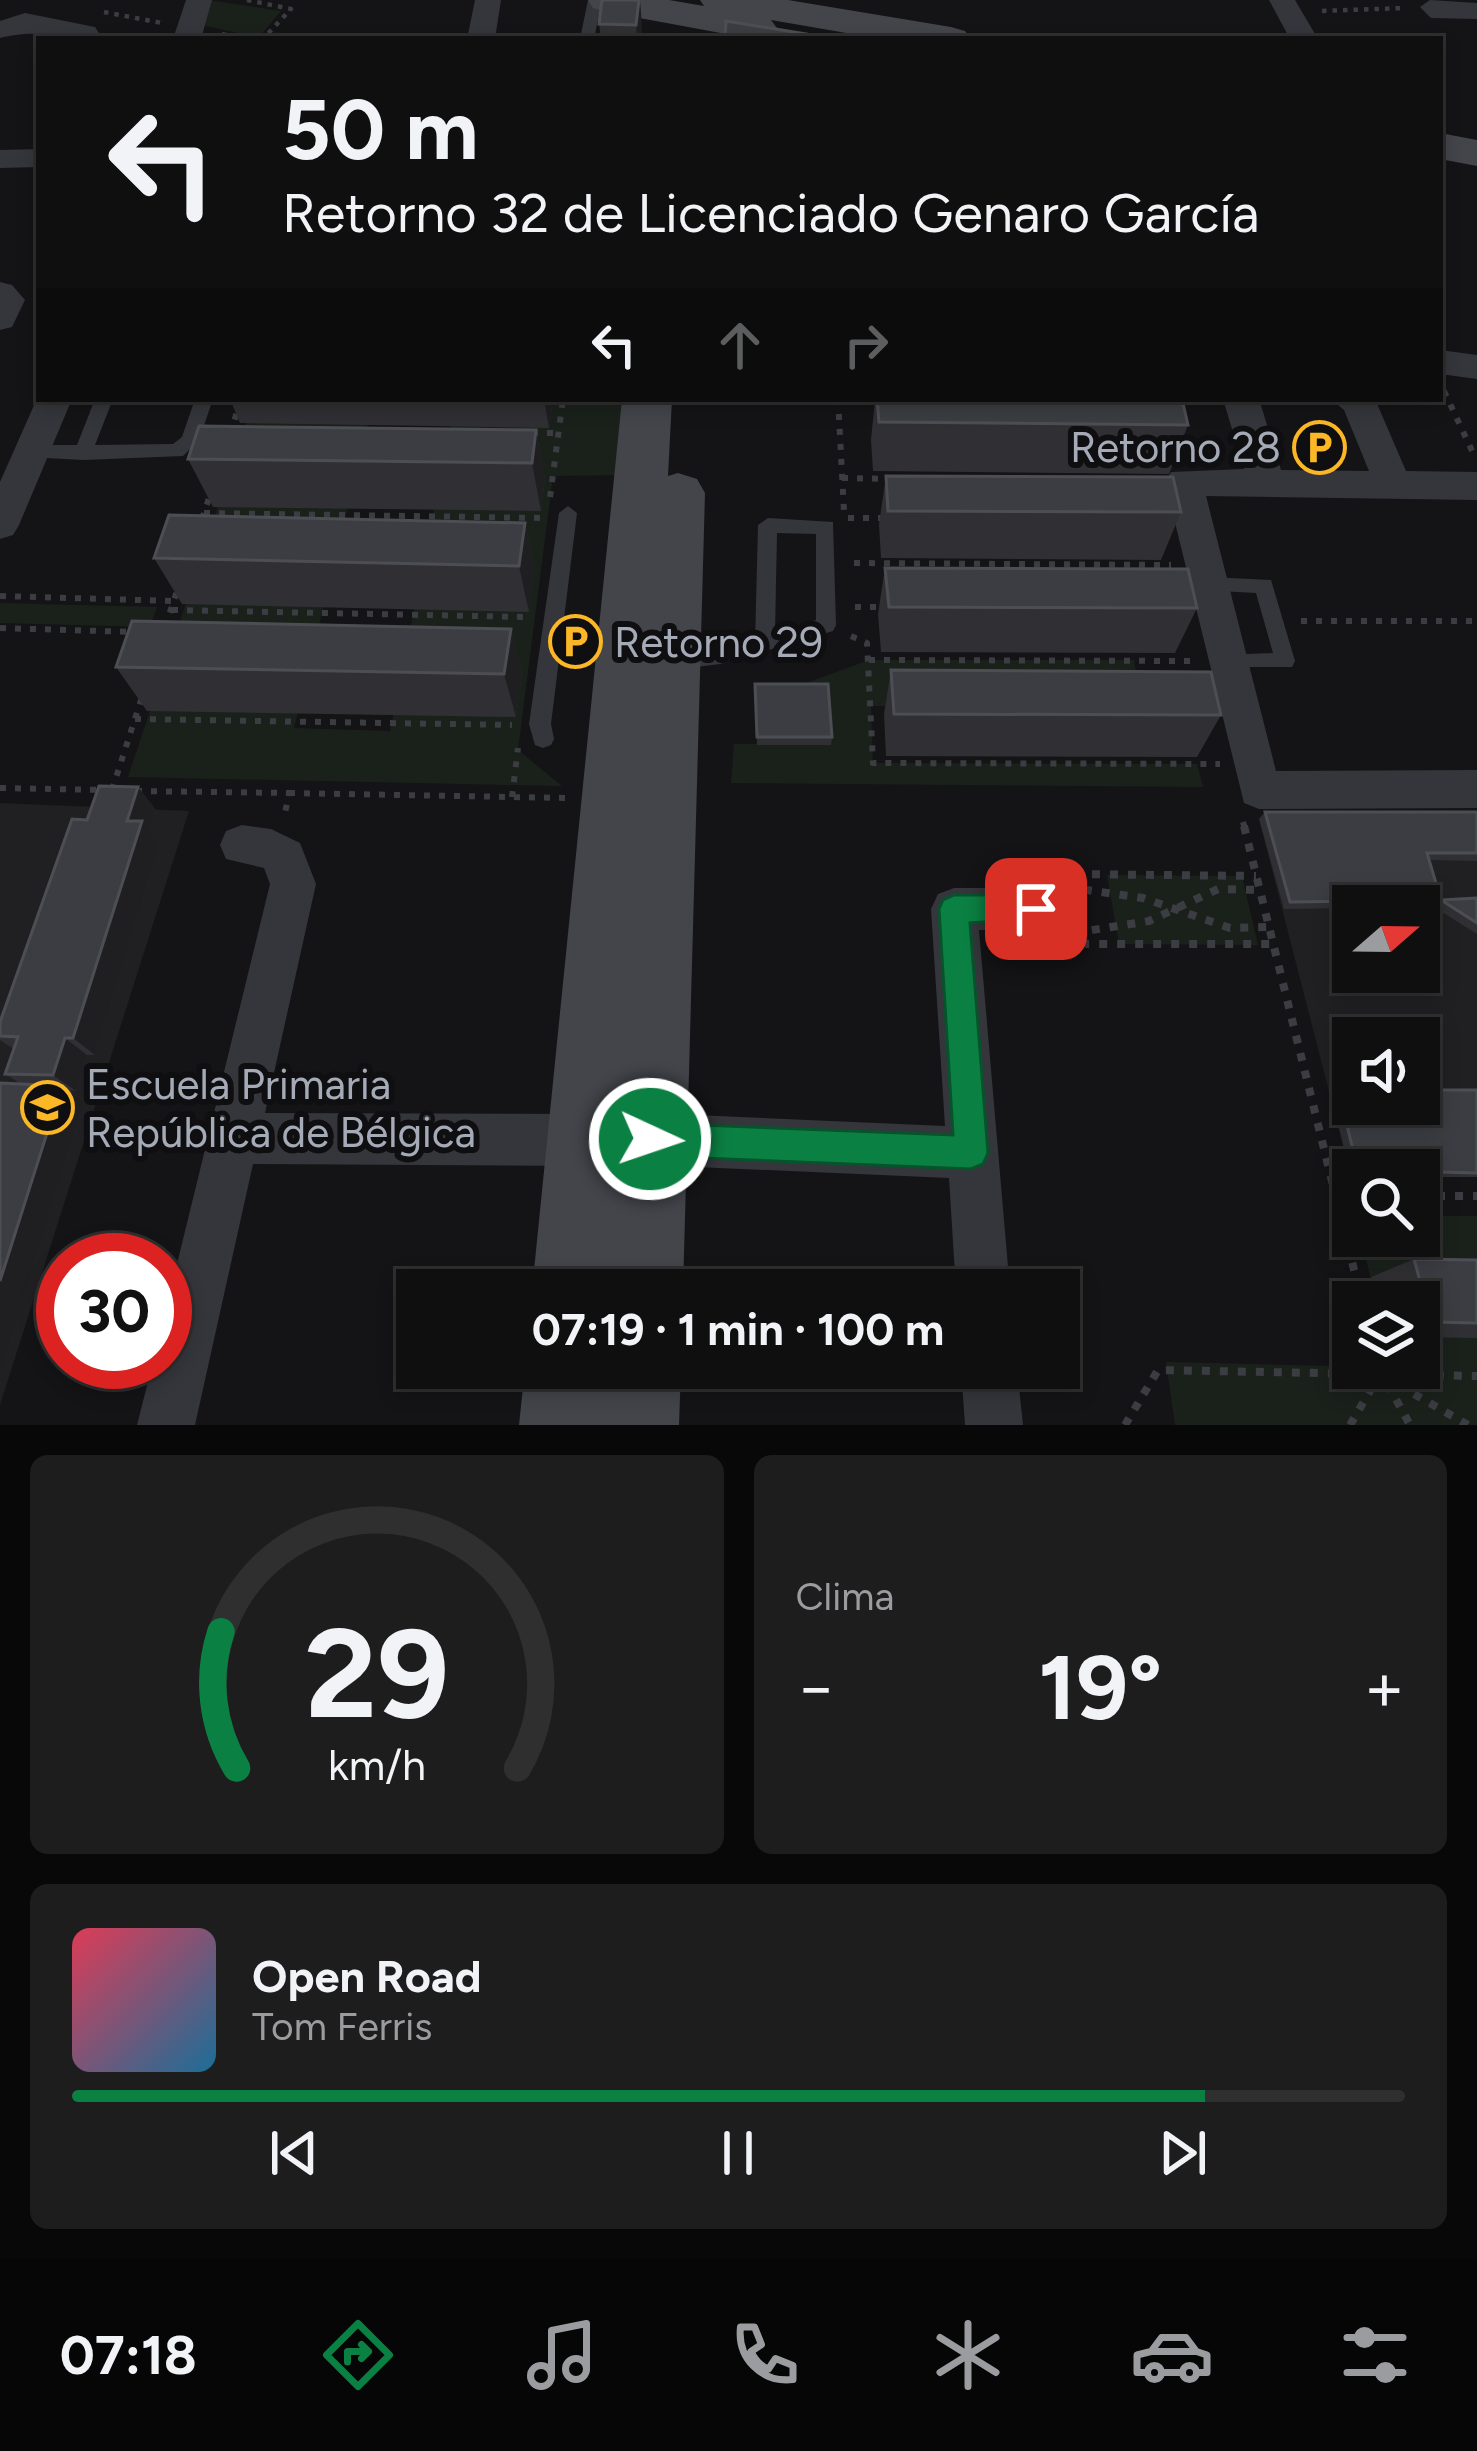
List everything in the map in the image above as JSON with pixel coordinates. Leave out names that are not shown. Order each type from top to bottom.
[{"type":"street","points":[[188,33],[199,0]]},
{"type":"street","points":[[482,36],[488,0]]},
{"type":"street","points":[[607,0],[806,36]]},
{"type":"street","points":[[1285,6],[1302,36]]},
{"type":"street","points":[[1434,7],[1439,12],[1477,10]]},
{"type":"street","points":[[692,15],[919,36]]},
{"type":"street","points":[[0,30],[26,20],[85,21]]},
{"type":"street","points":[[1443,121],[1477,127]]},
{"type":"street","points":[[1443,147],[1477,153]]},
{"type":"street","points":[[0,159],[36,158]]},
{"type":"street","points":[[0,293],[8,300],[0,320]]},
{"type":"street","points":[[1443,362],[1477,367]]},
{"type":"street","points":[[0,525],[17,452],[52,402]]},
{"type":"street","points":[[645,1269],[650,1139],[633,909],[616,798],[673,660],[647,402]]},
{"type":"street","points":[[574,1269],[584,1140],[633,909],[673,660],[682,402]]},
{"type":"street","points":[[1242,402],[1268,483]]},
{"type":"street","points":[[1358,402],[1393,484]]},
{"type":"street","points":[[1477,486],[1184,482],[1256,778],[1477,789]]},
{"type":"street","points":[[166,1425],[293,884],[288,857],[260,847]]},
{"type":"street","points":[[981,1269],[954,909],[1053,921]]},
{"type":"street","points":[[234,1138],[584,1140]]},
{"type":"street","points":[[650,1139],[971,1153]]},
{"type":"street","points":[[560,1425],[563,1389]]},
{"type":"street","points":[[638,1425],[640,1389]]},
{"type":"street","points":[[991,1389],[994,1425]]},
{"type":"lane","points":[[588,36],[595,0]]},
{"type":"lane","points":[[83,453],[103,402]]},
{"type":"lane","points":[[17,452],[177,451],[190,440],[203,402]]},
{"type":"lane","points":[[543,739],[540,724],[558,515]]},
{"type":"lane","points":[[768,525],[826,527],[826,563],[826,615],[765,643],[768,525]]},
{"type":"lane","points":[[1207,575],[1264,585],[1285,661],[1228,661]]},
{"type":"path","points":[[247,0],[291,9],[266,36]]},
{"type":"path","points":[[1285,6],[1434,7]]},
{"type":"path","points":[[85,21],[218,36]]},
{"type":"path","points":[[1443,388],[1477,460]]},
{"type":"path","points":[[225,449],[241,402]]},
{"type":"path","points":[[838,402],[844,518],[892,518]]},
{"type":"path","points":[[514,433],[558,434]]},
{"type":"path","points":[[842,478],[898,479]]},
{"type":"path","points":[[196,536],[211,491]]},
{"type":"path","points":[[204,513],[558,515]]},
{"type":"path","points":[[826,563],[1207,575]]},
{"type":"path","points":[[163,633],[181,580]]},
{"type":"path","points":[[0,596],[535,617]]},
{"type":"path","points":[[826,615],[904,607]]},
{"type":"path","points":[[826,615],[867,643],[873,764],[1256,778],[1240,811],[1332,1184]]},
{"type":"path","points":[[1274,621],[1477,620]]},
{"type":"path","points":[[0,628],[140,633]]},
{"type":"path","points":[[869,660],[1228,661]]},
{"type":"path","points":[[112,790],[148,680]]},
{"type":"path","points":[[135,719],[521,725]]},
{"type":"path","points":[[0,788],[616,798]]},
{"type":"path","points":[[260,847],[289,793]]},
{"type":"path","points":[[1256,876],[1068,874],[1056,886],[1109,890],[1230,928],[1269,927]]},
{"type":"path","points":[[1053,921],[1149,921],[1218,890],[1260,890]]},
{"type":"path","points":[[1053,921],[1087,944],[1274,944]]},
{"type":"path","points":[[1440,1196],[1477,1196]]},
{"type":"path","points":[[1125,1425],[1158,1370],[1332,1371]]},
{"type":"path","points":[[1440,1374],[1477,1376]]},
{"type":"path","points":[[1349,1425],[1369,1389]]},
{"type":"path","points":[[1389,1389],[1409,1425]]},
{"type":"path","points":[[1409,1389],[1468,1425]]},
{"type":"shaded area","points":[[209,0],[281,11],[260,36],[200,25]]},
{"type":"shaded area","points":[[253,402],[373,402],[294,728],[390,731],[455,402],[637,402],[631,475],[553,476],[518,750],[562,786],[128,777]]},
{"type":"shaded area","points":[[0,603],[157,607],[150,627],[0,623]]},
{"type":"shaded area","points":[[869,660],[1134,660],[1141,706],[871,706],[873,763],[1197,764],[1203,787],[731,783],[734,744],[831,744],[801,685]]},
{"type":"shaded area","name":"Escuela Primaria República de Bélgica","points":[[0,803],[189,811],[55,1233],[36,1233],[36,1292],[0,1405]]},
{"type":"shaded area","points":[[1259,819],[1477,819],[1477,1177],[1440,1177],[1440,1149],[1344,1149],[1338,1125],[1440,1125],[1440,1017],[1332,1017],[1332,1103]]},
{"type":"shaded area","points":[[1107,875],[1242,876],[1258,945],[1119,944]]},
{"type":"shaded area","points":[[1440,1216],[1477,1216],[1477,1425],[1175,1425],[1166,1362],[1332,1366],[1332,1389],[1440,1389],[1440,1281],[1372,1281],[1365,1257],[1440,1257]]},
{"type":"building","points":[[602,0],[639,0],[636,25],[599,24]]},
{"type":"building","points":[[726,21],[806,34],[805,36],[725,36]]},
{"type":"building","points":[[877,402],[1183,402],[1188,425],[879,422]]},
{"type":"building","points":[[199,426],[536,430],[532,463],[188,459]]},
{"type":"building","points":[[886,476],[1173,477],[1181,512],[888,511]]},
{"type":"building","points":[[169,515],[525,523],[519,566],[154,558]]},
{"type":"building","points":[[885,568],[1188,569],[1197,608],[889,607]]},
{"type":"building","points":[[132,621],[511,629],[504,674],[116,667]]},
{"type":"building","points":[[891,670],[1211,672],[1221,715],[894,714]]},
{"type":"building","points":[[755,684],[828,684],[832,737],[757,737]]},
{"type":"building","points":[[99,786],[138,787],[127,821],[142,821],[73,1038],[65,1038],[53,1075],[5,1074],[18,1037],[0,1036],[0,1022],[72,819],[87,820]]},
{"type":"building","points":[[1265,812],[1477,812],[1477,853],[1427,853],[1437,885],[1332,885],[1332,901],[1290,902]]},
{"type":"building","points":[[1477,898],[1477,923],[1441,900]]},
{"type":"building","points":[[0,1083],[62,1086],[0,1281]]},
{"type":"building","points":[[1440,1090],[1477,1090],[1477,1173],[1440,1172],[1440,1149],[1353,1149],[1347,1125],[1440,1125]]},
{"type":"building","points":[[1414,1259],[1477,1260],[1477,1323],[1440,1322],[1440,1281],[1420,1281]]},
{"type":"place","name":"Retorno 28","points":[[1320,447]]},
{"type":"place","name":"Retorno 29","points":[[575,642]]},
{"type":"place","name":"Escuela Primaria República de Bélgica","points":[[47,1108]]},
{"type":"route","points":[[650,1139],[971,1153],[954,909],[1036,909]]}]
